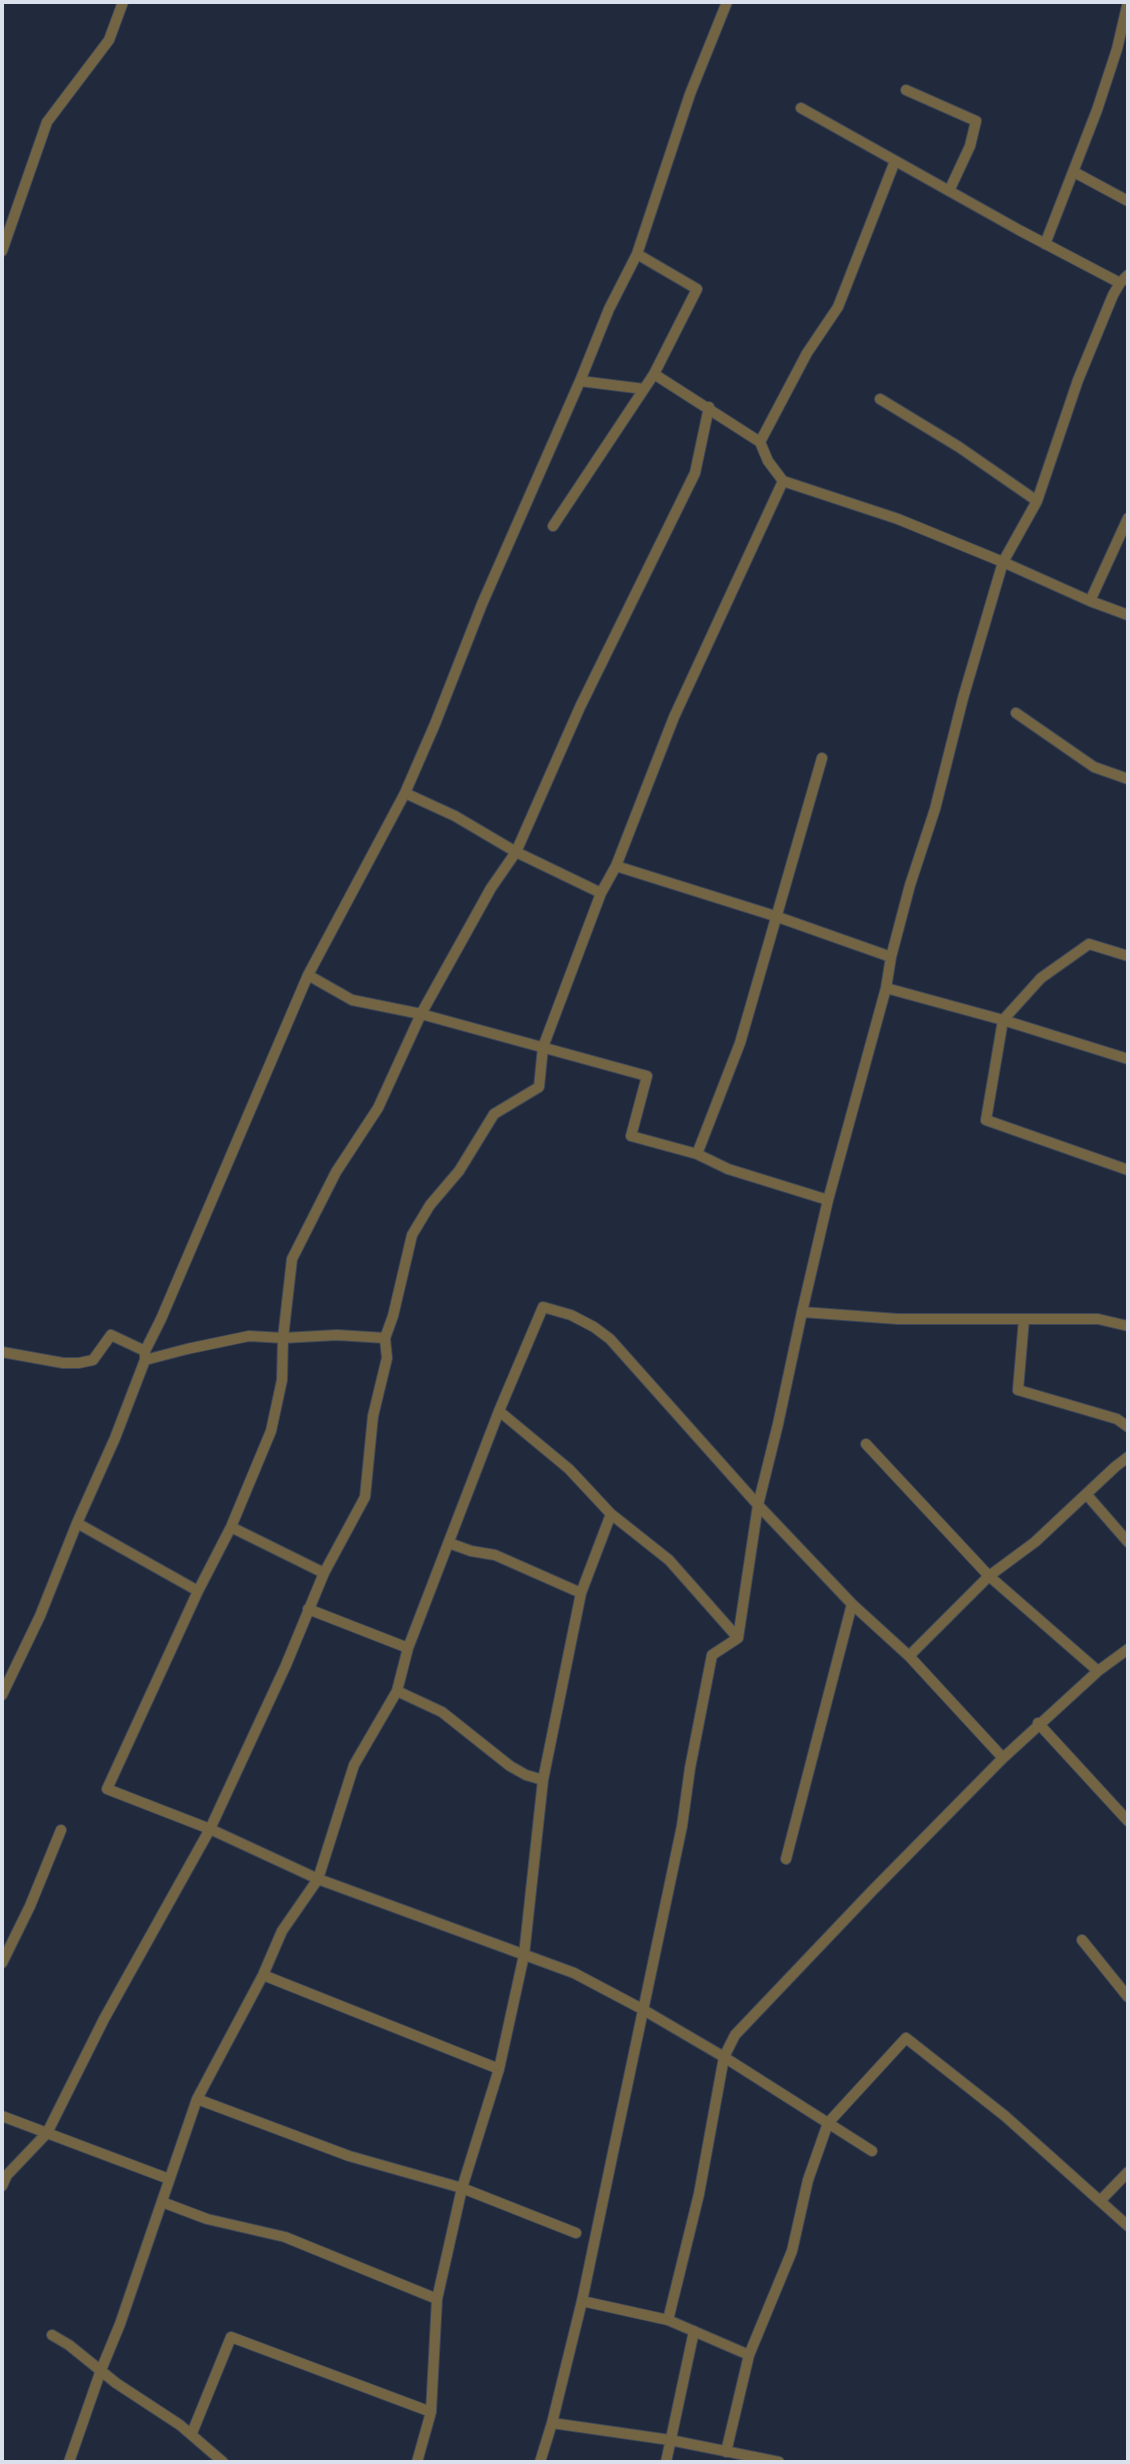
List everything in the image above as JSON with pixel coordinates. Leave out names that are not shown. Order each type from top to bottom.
[{"type":"street","points":[[2,251],[47,122],[109,40],[123,2]]},
{"type":"street","points":[[2,1695],[40,1616],[115,1438],[145,1356],[308,975],[405,793],[482,604],[609,309],[637,254],[690,93],[727,2]]},
{"type":"street","points":[[1045,244],[1092,126],[1117,48],[1128,2]]},
{"type":"street","points":[[906,90],[976,121],[970,146],[949,191]]},
{"type":"street","points":[[540,2462],[582,2301],[682,1826],[690,1768],[712,1655],[738,1638],[758,1504],[828,1200],[886,988],[891,957],[910,885],[935,808],[963,698],[1003,562],[1037,502],[1078,380],[1124,279],[1045,244],[802,108]]},
{"type":"street","points":[[760,442],[807,353],[838,307],[895,161]]},
{"type":"street","points":[[1074,172],[1128,201]]},
{"type":"street","points":[[552,526],[654,374],[697,289],[637,254]]},
{"type":"street","points":[[654,374],[760,442],[768,461],[783,481],[898,519],[1128,615]]},
{"type":"street","points":[[580,381],[644,389]]},
{"type":"street","points":[[880,399],[959,447],[1037,502]]},
{"type":"street","points":[[709,407],[695,473],[580,707],[516,852],[491,888],[421,1014],[378,1108],[336,1172],[292,1259],[283,1338],[282,1380],[271,1431],[231,1527],[198,1591],[107,1789],[210,1829],[318,1879],[573,1973],[724,2057],[872,2151]]},
{"type":"street","points":[[2,2186],[7,2175],[47,2133],[104,2020],[210,1829],[286,1665],[324,1573],[365,1497],[373,1416],[387,1358],[385,1338],[393,1316],[412,1235],[430,1205],[459,1171],[494,1114],[539,1087],[543,1047],[601,893],[616,866],[674,717],[783,481]]},
{"type":"street","points":[[1090,601],[1128,518]]},
{"type":"street","points":[[1016,713],[1094,767],[1128,779]]},
{"type":"street","points":[[697,1154],[740,1043],[822,758]]},
{"type":"street","points":[[405,793],[455,816],[516,852],[601,893]]},
{"type":"street","points":[[616,866],[775,916],[891,957]]},
{"type":"street","points":[[1128,956],[1089,944],[1041,978],[1003,1020],[986,1120],[1128,1170]]},
{"type":"street","points":[[308,975],[352,1000],[421,1014],[647,1076],[631,1136],[697,1154],[728,1169],[828,1200]]},
{"type":"street","points":[[886,988],[1003,1020],[1128,1059]]},
{"type":"street","points":[[69,2462],[120,2324],[197,2099],[263,1975],[282,1931],[318,1879],[354,1765],[397,1690],[408,1648],[542,1307],[571,1315],[610,1339],[758,1504],[852,1604],[909,1656],[1003,1758]]},
{"type":"street","points":[[802,1312],[898,1319],[1098,1319],[1128,1326]]},
{"type":"street","points":[[1024,1319],[1018,1390],[1117,1419],[1128,1427]]},
{"type":"street","points":[[2,1352],[63,1363],[79,1363],[93,1360],[111,1335],[145,1356],[249,1336],[283,1338],[337,1335],[385,1338]]},
{"type":"street","points":[[499,1411],[569,1469],[611,1514],[669,1560],[738,1638]]},
{"type":"street","points":[[866,1444],[989,1576],[1098,1671]]},
{"type":"street","points":[[909,1656],[989,1576],[1035,1542],[1128,1457]]},
{"type":"street","points":[[1087,1495],[1128,1542]]},
{"type":"street","points":[[416,2462],[431,2412],[437,2299],[462,2188],[499,2069],[524,1955],[543,1780],[581,1593],[611,1514]]},
{"type":"street","points":[[77,1523],[198,1591]]},
{"type":"street","points":[[231,1527],[324,1573]]},
{"type":"street","points":[[449,1543],[471,1551],[495,1555],[581,1593]]},
{"type":"street","points":[[786,1859],[852,1604]]},
{"type":"street","points":[[309,1609],[408,1648]]},
{"type":"street","points":[[668,2320],[699,2194],[724,2057],[735,2035],[1038,1723],[1128,1649]]},
{"type":"street","points":[[397,1690],[442,1712],[510,1766],[543,1780]]},
{"type":"street","points":[[1038,1723],[1124,1806],[1128,1821]]},
{"type":"street","points":[[2,1963],[30,1906],[61,1830]]},
{"type":"street","points":[[1082,1940],[1128,1997]]},
{"type":"street","points":[[263,1975],[499,2069]]},
{"type":"street","points":[[726,2452],[749,2355],[795,2243],[808,2180],[828,2123],[906,2038],[1005,2116],[1128,2226]]},
{"type":"street","points":[[197,2099],[349,2156],[462,2188],[576,2233]]},
{"type":"street","points":[[2,2116],[169,2179]]},
{"type":"street","points":[[1100,2201],[1128,2172]]},
{"type":"street","points":[[162,2202],[207,2219],[285,2237],[437,2299]]},
{"type":"street","points":[[582,2301],[668,2320],[749,2355]]},
{"type":"street","points":[[666,2462],[694,2331]]},
{"type":"street","points":[[52,2335],[116,2383],[192,2433],[223,2462]]},
{"type":"street","points":[[192,2433],[231,2337],[431,2412]]},
{"type":"street","points":[[552,2423],[670,2440],[779,2462]]}]
